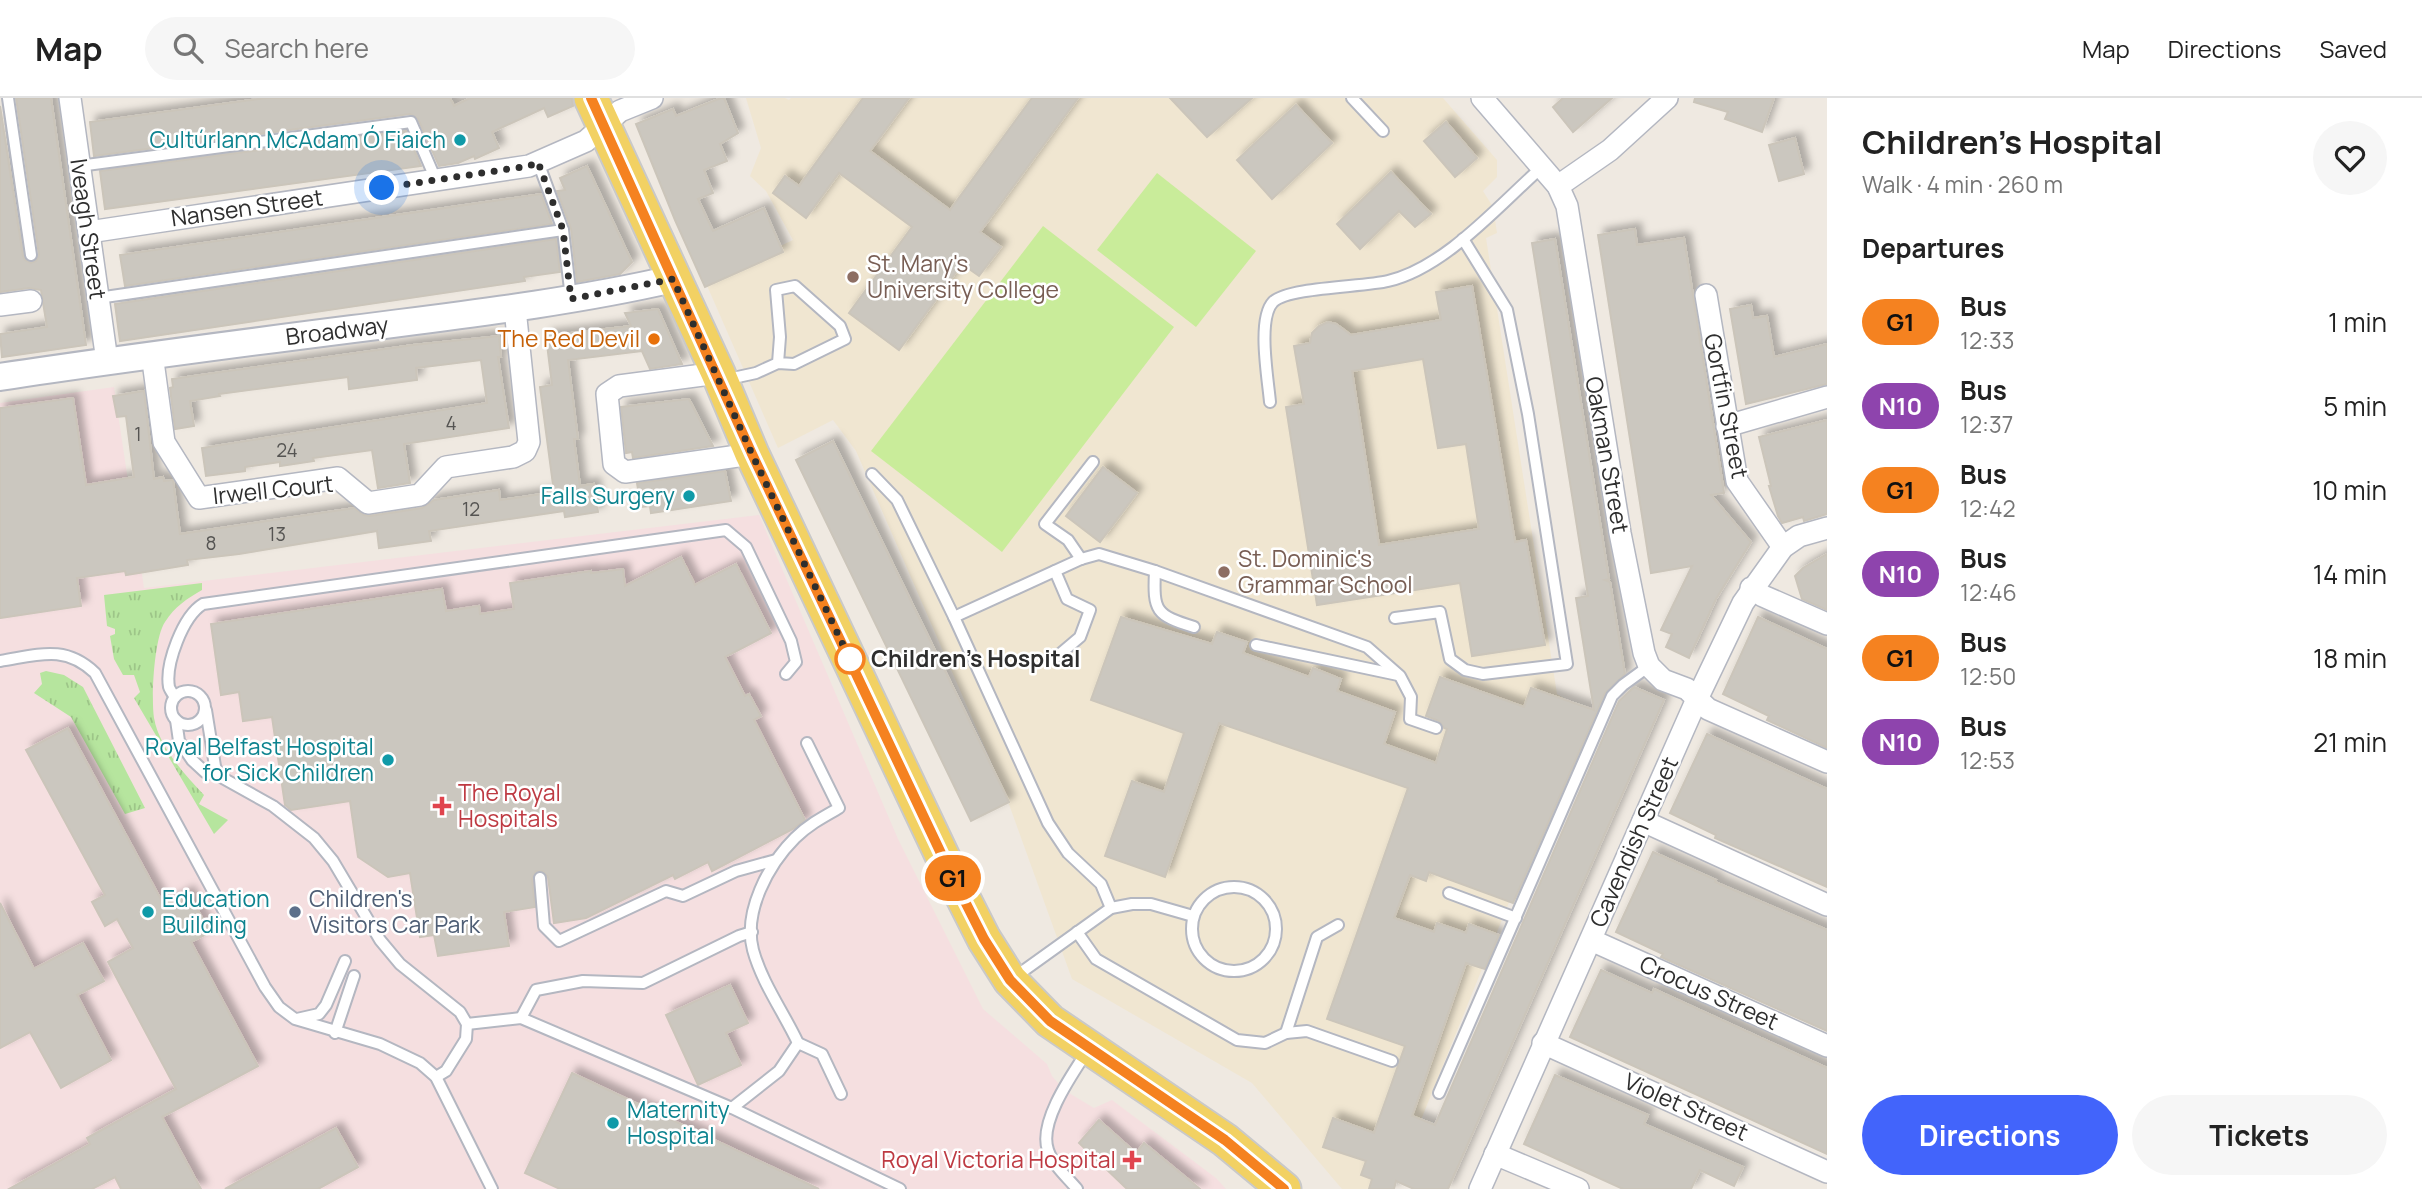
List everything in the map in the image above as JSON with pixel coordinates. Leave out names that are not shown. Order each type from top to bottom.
[{"type":"main road","points":[[597,113],[718,373],[752,454],[947,866],[984,939],[1010,980],[1050,1021],[1225,1140],[1284,1189]]},
{"type":"street","name":"Iveagh Street","points":[[73,98],[79,166],[107,361]]},
{"type":"street","name":"Nansen Street","points":[[89,232],[529,166],[586,141],[597,113],[620,111],[652,98]]},
{"type":"street","points":[[1482,98],[1558,186],[1610,150],[1667,98]]},
{"type":"street","name":"Oakman Street","points":[[1558,186],[1567,206],[1620,533],[1644,653],[1649,666]]},
{"type":"street","name":"Broadway","points":[[0,377],[152,354],[515,309],[673,279]]},
{"type":"street","name":"Gortfin Street","points":[[1706,295],[1737,481],[1783,547]]},
{"type":"street","points":[[0,305],[31,301]]},
{"type":"street","name":"Irwell Court","points":[[152,354],[164,442],[199,498],[338,478],[368,503],[419,495],[446,467],[513,457],[525,451],[529,442],[515,309]]},
{"type":"street","points":[[718,373],[619,386],[607,394],[614,464],[625,472],[752,454]]},
{"type":"street","points":[[1727,426],[1827,397]]},
{"type":"street","name":"Cavendish Street","points":[[1480,1189],[1697,699],[1751,588],[1783,547],[1799,536],[1827,528]]},
{"type":"street","points":[[1751,588],[1827,624]]},
{"type":"street","points":[[1649,666],[1663,680],[1687,689],[1708,709],[1827,762]]},
{"type":"street","points":[[1643,821],[1827,905]]},
{"type":"street","name":"Crocus Street","points":[[1591,940],[1827,1046]]},
{"type":"street","name":"Violet Street","points":[[1544,1043],[1827,1172]]},
{"type":"street","points":[[1495,1154],[1578,1189]]},
{"type":"lane","points":[[8,98],[31,255]]},
{"type":"lane","points":[[1352,98],[1383,131]]},
{"type":"lane","points":[[79,166],[411,122],[436,180]]},
{"type":"lane","points":[[538,162],[563,230],[571,299]]},
{"type":"lane","points":[[1270,402],[1265,337],[1267,312],[1273,302],[1291,293],[1391,281],[1426,267],[1463,239],[1542,167]]},
{"type":"lane","points":[[98,298],[563,230]]},
{"type":"lane","points":[[1395,618],[1440,612],[1451,659],[1465,670],[1483,674],[1567,664],[1528,414],[1507,310],[1463,239]]},
{"type":"lane","points":[[718,373],[733,377],[756,373],[778,363],[794,364],[845,339],[840,326],[795,286],[776,290],[780,337],[778,363]]},
{"type":"lane","points":[[1081,559],[1068,540],[1045,524],[1093,462]]},
{"type":"lane","points":[[872,474],[897,500],[954,617],[1048,824],[1068,853],[1101,884],[1111,908]]},
{"type":"lane","points":[[175,697],[169,688],[173,653],[188,617],[202,604],[726,530],[746,547],[791,641],[796,662],[786,674]]},
{"type":"lane","points":[[954,617],[1081,559],[1099,554],[1155,571],[1367,647],[1401,676],[1411,697],[1410,719],[1436,728]]},
{"type":"lane","points":[[1054,659],[1080,637],[1090,610],[1067,598],[1055,571]]},
{"type":"lane","points":[[1155,571],[1154,590],[1158,609],[1165,618],[1194,627]]},
{"type":"lane","points":[[1256,645],[1401,676]]},
{"type":"lane","points":[[0,660],[60,653],[81,660],[95,673],[265,987],[279,1007],[295,1019],[380,1044],[420,1063],[436,1077],[492,1189]]},
{"type":"lane","points":[[1439,1093],[1612,696],[1622,685],[1649,666]]},
{"type":"lane","points":[[219,776],[202,698],[194,692],[184,691],[175,697],[171,711],[176,720],[179,741],[192,760],[205,772],[219,776],[273,806],[313,838],[333,861],[380,940],[414,977],[460,1012],[467,1024],[466,1039],[446,1071],[436,1077]]},
{"type":"lane","points":[[176,720],[184,725],[194,724],[202,718],[206,708]]},
{"type":"lane","points":[[807,743],[839,808],[814,822],[794,839],[776,860],[759,891],[752,946],[756,960],[798,1043],[822,1054],[841,1094]]},
{"type":"lane","points":[[540,878],[544,926],[559,940],[666,891],[683,896],[736,871],[776,860]]},
{"type":"lane","points":[[1222,888],[1248,890],[1260,896],[1275,919],[1273,946],[1265,958],[1254,967],[1240,972],[1219,969],[1201,957],[1194,944],[1191,930],[1193,916],[1210,894],[1222,888]]},
{"type":"lane","points":[[1449,893],[1516,918]]},
{"type":"lane","points":[[1010,980],[1111,908],[1151,904],[1193,916]]},
{"type":"lane","points":[[1286,1033],[1317,937],[1338,925]]},
{"type":"lane","points":[[521,1018],[536,990],[583,981],[643,983],[752,932]]},
{"type":"lane","points":[[1077,932],[1096,959],[1237,1040],[1265,1043],[1286,1033],[1307,1031],[1392,1061]]},
{"type":"lane","points":[[295,1019],[319,1014],[326,1005],[345,961]]},
{"type":"lane","points":[[335,1032],[354,976]]},
{"type":"lane","points":[[467,1024],[521,1018],[732,1108],[900,1189]]},
{"type":"lane","points":[[732,1108],[779,1071],[798,1043]]},
{"type":"lane","points":[[1077,1189],[1055,1164],[1047,1149],[1046,1133],[1063,1090],[1089,1048]]},
{"type":"shaded area","name":"St. Dominic's Grammar School","points":[[746,98],[1443,98],[1497,160],[1497,177],[1483,191],[1493,207],[1497,233],[1486,238],[1557,694],[1586,712],[1393,1189],[1342,1189],[1252,1083],[1072,979],[1006,796],[856,451],[833,420],[778,448],[705,281],[793,240],[766,191],[750,176],[761,148]]},
{"type":"shaded area","name":"The Royal Hospitals","points":[[114,387],[144,588],[759,515],[898,839],[983,1009],[1047,1064],[1052,1076],[1064,1090],[1094,1108],[1112,1100],[1216,1178],[1226,1189],[0,1189],[0,403]]},
{"type":"green space","points":[[1157,173],[1256,251],[1196,327],[1097,250]]},
{"type":"green space","points":[[1043,226],[1174,327],[1002,552],[871,451]]},
{"type":"green space","points":[[202,583],[202,590],[177,607],[161,630],[154,668],[153,709],[157,729],[167,750],[204,795],[199,804],[228,820],[214,834],[134,698],[140,692],[134,675],[123,675],[114,659],[110,636],[115,634],[115,629],[107,626],[104,595]]},
{"type":"green space","points":[[46,671],[64,675],[83,687],[145,808],[125,814],[71,717],[34,693],[42,684],[40,673]]},
{"type":"building","points":[[16,98],[51,98],[86,345],[2,357],[0,334],[47,327],[41,290],[29,288],[0,292],[0,106],[23,256],[31,263],[36,261],[39,255]]},
{"type":"building","points":[[266,98],[450,98],[454,106],[470,98],[572,98],[573,106],[548,117],[544,108],[492,132],[499,148],[475,159],[474,156],[458,163],[439,166],[418,119],[410,114],[94,156],[90,122]]},
{"type":"building","points":[[724,98],[738,133],[720,144],[727,161],[704,170],[713,193],[698,199],[713,231],[764,208],[783,252],[705,287],[636,124],[673,109],[676,116]]},
{"type":"building","points":[[863,98],[909,98],[870,151],[950,210],[1032,98],[1078,98],[980,232],[1001,247],[979,276],[962,264],[899,350],[849,313],[912,227],[839,173],[806,218],[773,193],[785,176],[799,186]]},
{"type":"building","points":[[1170,98],[1252,98],[1207,137]]},
{"type":"building","points":[[1563,98],[1612,98],[1573,132],[1553,107]]},
{"type":"building","points":[[1695,98],[1774,98],[1762,132],[1725,119],[1728,112],[1694,102]]},
{"type":"building","points":[[1296,105],[1332,143],[1272,199],[1237,160]]},
{"type":"building","points":[[1446,122],[1477,158],[1455,177],[1424,141]]},
{"type":"building","points":[[406,131],[421,166],[105,209],[100,171]]},
{"type":"building","points":[[1795,138],[1804,174],[1779,181],[1769,145]]},
{"type":"building","points":[[587,166],[632,262],[620,274],[577,282],[571,229],[557,191],[565,190],[560,178]]},
{"type":"building","points":[[1391,172],[1431,214],[1415,227],[1399,211],[1360,249],[1337,224]]},
{"type":"building","points":[[541,194],[552,224],[125,286],[120,255]]},
{"type":"building","points":[[1635,229],[1637,245],[1684,238],[1724,493],[1711,495],[1751,542],[1716,599],[1689,658],[1666,647],[1672,634],[1661,630],[1692,566],[1651,573],[1598,235]]},
{"type":"building","points":[[556,239],[560,272],[524,277],[525,281],[120,341],[115,304]]},
{"type":"building","points":[[1555,239],[1609,579],[1605,580],[1610,582],[1625,674],[1605,693],[1513,903],[1429,872],[1426,881],[1410,875],[1394,918],[1434,932],[1437,923],[1466,933],[1469,924],[1499,935],[1485,969],[1466,963],[1412,1116],[1435,1125],[1619,701],[1634,687],[1664,700],[1448,1189],[1414,1189],[1396,1181],[1394,1189],[1369,1189],[1372,1179],[1361,1175],[1366,1161],[1323,1147],[1333,1118],[1374,1133],[1405,1046],[1327,1019],[1408,788],[1219,723],[1165,877],[1105,856],[1132,781],[1164,792],[1184,733],[1091,700],[1121,617],[1212,644],[1217,632],[1247,642],[1243,653],[1309,677],[1313,668],[1341,679],[1337,691],[1395,712],[1384,744],[1436,763],[1447,729],[1439,721],[1426,716],[1440,677],[1524,707],[1531,688],[1594,710],[1576,598],[1588,596],[1532,243]]},
{"type":"building","points":[[1472,286],[1515,542],[1526,540],[1545,645],[1472,656],[1460,583],[1317,605],[1286,407],[1304,404],[1294,346],[1310,343],[1312,333],[1328,322],[1336,324],[1351,335],[1441,320],[1436,292]],"holes":[[[1423,359],[1438,448],[1466,444],[1479,529],[1379,545],[1352,371]]]},
{"type":"building","points":[[1751,305],[1753,318],[1767,316],[1774,357],[1827,344],[1827,384],[1746,404],[1730,309]]},
{"type":"building","points":[[658,309],[682,364],[650,369],[642,351],[568,360],[578,439],[574,439],[580,486],[594,484],[598,512],[565,517],[564,511],[429,531],[431,541],[379,548],[377,531],[187,560],[188,565],[126,575],[125,571],[77,578],[81,606],[0,618],[0,408],[73,398],[86,485],[134,477],[126,416],[117,417],[113,396],[144,391],[154,479],[163,477],[164,481],[173,480],[180,534],[354,508],[370,516],[422,508],[434,500],[499,490],[500,500],[522,497],[554,492],[540,387],[552,385],[546,336],[631,326],[625,313]]},
{"type":"building","points":[[499,336],[501,357],[498,357],[509,428],[404,444],[410,483],[378,488],[372,450],[313,458],[314,461],[280,466],[280,462],[245,467],[245,471],[206,476],[202,448],[487,403],[481,360],[416,368],[417,380],[349,389],[348,377],[219,394],[220,396],[190,401],[194,426],[175,429],[170,388],[173,387],[172,379],[413,345]]},
{"type":"building","points":[[689,399],[713,446],[633,458],[632,452],[626,453],[621,407]]},
{"type":"building","points":[[1827,420],[1827,514],[1804,521],[1803,517],[1782,523],[1769,486],[1759,437]]},
{"type":"building","points":[[833,441],[1009,802],[971,821],[796,460]]},
{"type":"building","points":[[1103,467],[1137,493],[1100,542],[1066,516]]},
{"type":"building","name":"Falls Surgery","points":[[725,471],[731,501],[651,513],[650,506],[641,507],[637,483]]},
{"type":"building","points":[[1827,554],[1827,610],[1802,599],[1795,576]]},
{"type":"building","name":"Royal Belfast Hospital for Sick Children","points":[[681,557],[695,585],[736,564],[771,633],[725,657],[745,696],[749,694],[761,716],[754,720],[805,820],[793,829],[712,871],[708,862],[675,879],[673,875],[586,918],[554,923],[548,877],[543,871],[536,871],[532,879],[535,907],[504,912],[509,946],[438,956],[434,935],[420,937],[410,873],[388,877],[358,857],[350,801],[291,810],[285,805],[272,717],[243,721],[239,692],[221,695],[211,624],[442,589],[446,611],[479,606],[480,614],[514,609],[510,583],[623,569],[625,586]]},
{"type":"building","points":[[1758,617],[1827,649],[1827,748],[1767,720],[1769,716],[1723,694]]},
{"type":"building","name":"Education Building","points":[[68,728],[164,905],[188,892],[210,932],[191,942],[258,1066],[162,1117],[201,1189],[121,1189],[115,1177],[92,1189],[9,1189],[90,1144],[87,1138],[176,1089],[108,962],[133,948],[117,919],[105,926],[92,902],[105,895],[26,750]]},
{"type":"building","points":[[1707,734],[1827,789],[1827,887],[1715,838],[1716,835],[1670,813]]},
{"type":"building","points":[[1653,852],[1827,930],[1827,1031],[1661,957],[1663,954],[1616,932]]},
{"type":"building","points":[[0,903],[34,969],[83,943],[104,981],[77,995],[111,1060],[61,1088],[30,1032],[0,1048]]},
{"type":"building","points":[[1601,970],[1652,993],[1654,989],[1827,1068],[1827,1154],[1570,1037]]},
{"type":"building","points":[[730,985],[748,1023],[726,1033],[741,1065],[698,1085],[666,1015]]},
{"type":"building","name":"Maternity Hospital","points":[[572,1073],[819,1189],[560,1189],[525,1173]]},
{"type":"building","points":[[1555,1075],[1648,1115],[1644,1124],[1743,1167],[1734,1186],[1700,1170],[1691,1189],[1623,1189],[1524,1144]]},
{"type":"building","name":"Royal Victoria Hospital","points":[[1099,1120],[1136,1153],[1144,1143],[1200,1189],[1127,1189],[1079,1143]]},
{"type":"building","points":[[336,1128],[358,1167],[318,1189],[225,1189]]},
{"type":"bus line","name":"G1","points":[[591,98],[718,373],[752,454],[947,866],[984,939],[1010,980],[1050,1021],[1225,1140],[1284,1189]]},
{"type":"place","name":"Cultúrlann McAdam Ó Fiaich","points":[[460,140]]},
{"type":"place","name":"St. Mary's University College","points":[[853,277]]},
{"type":"place","name":"The Red Devil","points":[[654,339]]},
{"type":"place","name":"Falls Surgery","points":[[689,496]]},
{"type":"place","name":"St. Dominic's Grammar School","points":[[1224,572]]},
{"type":"place","name":"Children's Hospital","points":[[850,659]]},
{"type":"place","name":"Royal Belfast Hospital for Sick Children","points":[[388,760]]},
{"type":"place","name":"The Royal Hospitals","points":[[442,806]]},
{"type":"place","name":"Education Building","points":[[148,912]]},
{"type":"place","name":"Children's Visitors Car Park","points":[[295,912]]},
{"type":"place","name":"Maternity Hospital","points":[[613,1123]]},
{"type":"place","name":"Royal Victoria Hospital","points":[[1132,1160]]},
{"type":"route","points":[[382,188],[529,166],[538,162],[563,230],[571,299],[673,279],[718,373],[752,454],[854,668],[850,659]]}]
